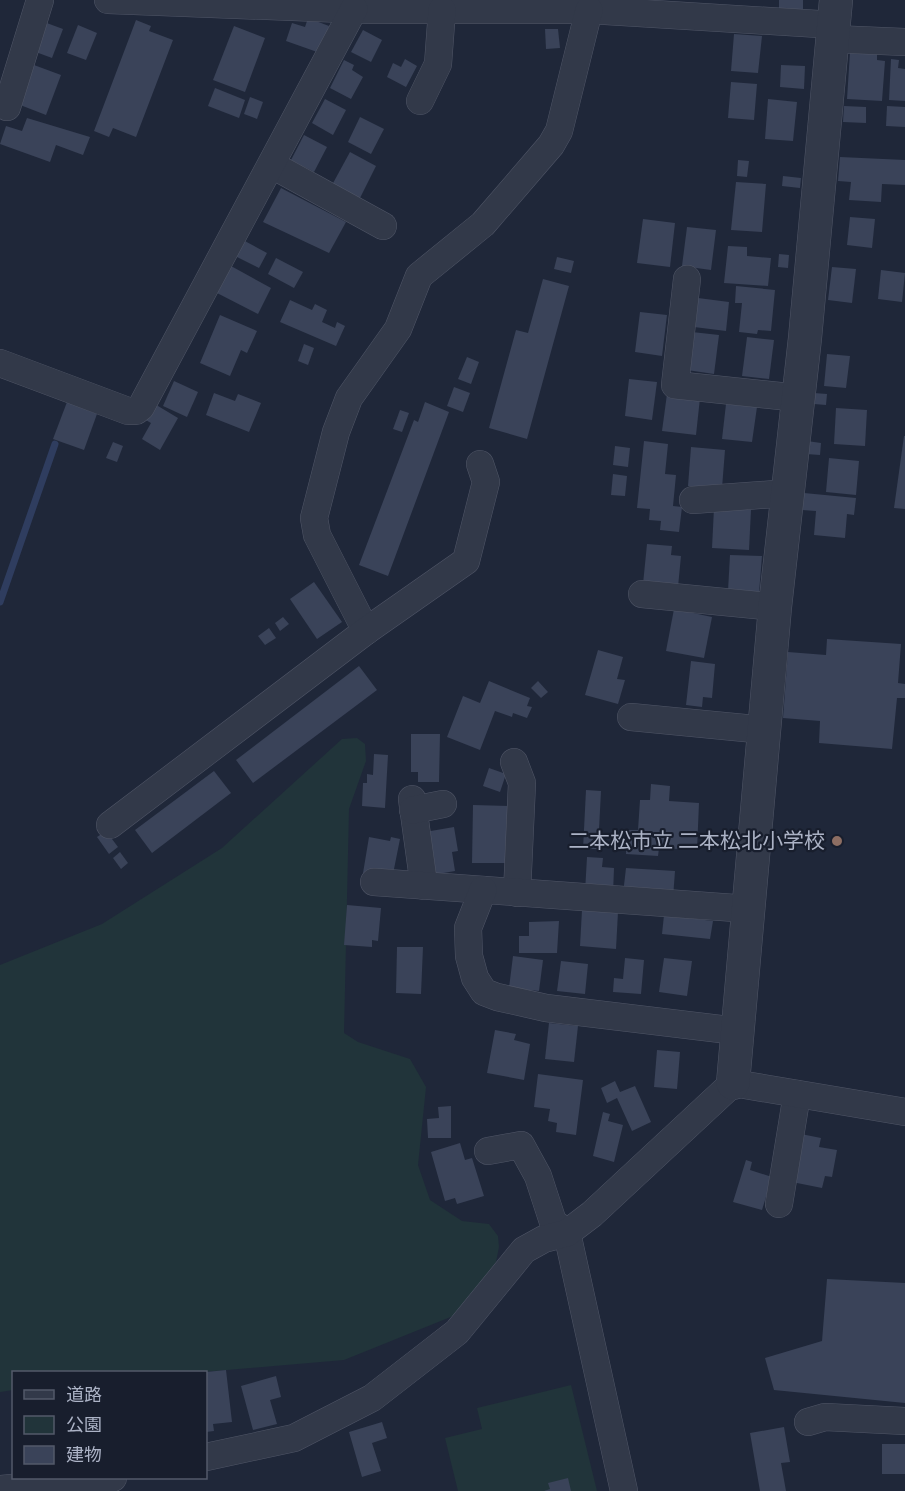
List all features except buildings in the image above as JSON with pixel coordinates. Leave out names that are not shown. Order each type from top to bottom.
[{"type":"street","points":[[7,107],[40,0]]},
{"type":"street","points":[[108,0],[442,10],[589,10],[835,21],[905,42]]},
{"type":"street","points":[[0,363],[128,411],[136,411],[141,407],[272,165],[363,6]]},
{"type":"street","points":[[420,101],[438,64],[442,10]]},
{"type":"street","points":[[366,631],[317,535],[314,518],[336,432],[349,398],[398,329],[419,276],[483,224],[551,145],[559,131],[589,10]]},
{"type":"street","points":[[207,1458],[294,1438],[372,1398],[457,1332],[524,1250],[544,1239],[567,1233],[592,1214],[733,1083],[775,607],[835,21]]},
{"type":"street","points":[[272,165],[383,226]]},
{"type":"street","points":[[687,279],[675,385],[798,398]]},
{"type":"street","points":[[110,825],[366,631],[466,561],[486,482],[480,464]]},
{"type":"street","points":[[693,500],[788,493]]},
{"type":"street","points":[[642,594],[775,607]]},
{"type":"street","points":[[631,717],[765,730]]},
{"type":"street","points":[[514,762],[522,783],[517,893]]},
{"type":"street","points":[[424,886],[413,805],[443,804]]},
{"type":"street","points":[[374,882],[749,909]]},
{"type":"street","points":[[483,890],[468,928],[470,957],[475,978],[484,992],[497,998],[546,1008],[737,1031]]},
{"type":"street","points":[[733,1083],[905,1112]]},
{"type":"street","points":[[779,1204],[797,1094]]},
{"type":"street","points":[[488,1151],[522,1145],[538,1176],[553,1222],[567,1233],[624,1491]]},
{"type":"street","points":[[808,1422],[825,1417],[905,1421]]},
{"type":"street","points":[[0,1489],[103,1479]]},
{"type":"green space","points":[[357,738],[365,744],[366,761],[349,809],[344,1033],[358,1042],[410,1059],[426,1087],[418,1165],[430,1200],[462,1221],[489,1224],[498,1236],[499,1247],[496,1262],[458,1314],[344,1360],[207,1372],[12,1371],[12,1390],[0,1392],[0,965],[102,924],[222,848],[342,739]]},
{"type":"green space","points":[[571,1385],[597,1491],[458,1491],[445,1438],[482,1429],[477,1408]]},
{"type":"waterway","points":[[0,602],[55,444]]},
{"type":"place","name":"二本松市立 二本松北小学校","points":[[837,841]]}]
